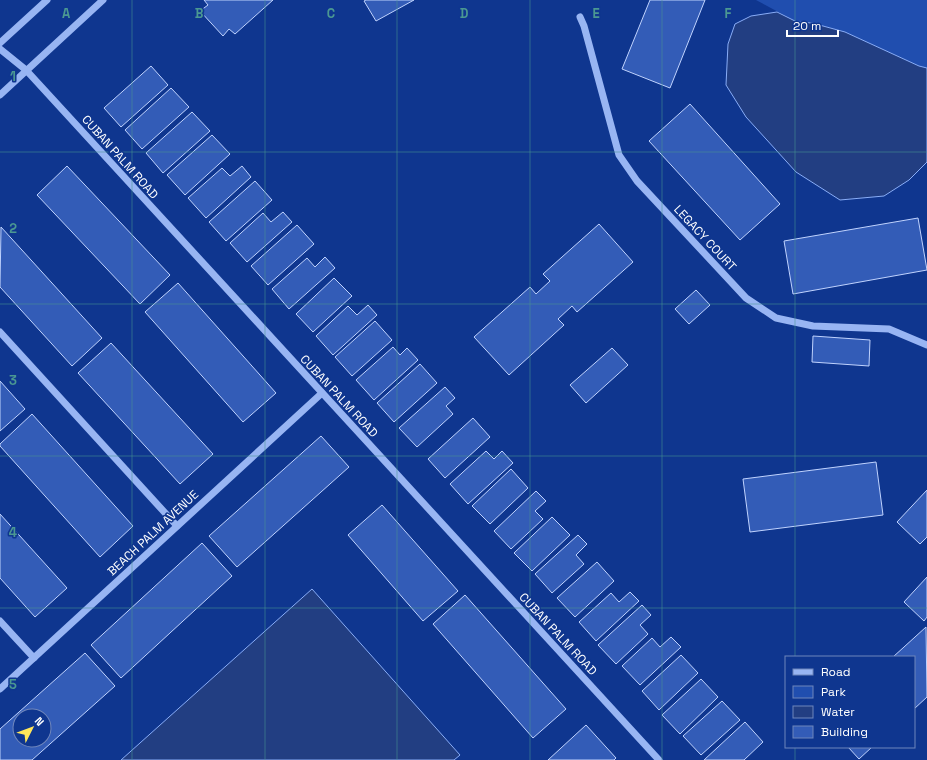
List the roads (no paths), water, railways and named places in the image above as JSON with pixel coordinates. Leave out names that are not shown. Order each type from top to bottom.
[{"type":"street","points":[[0,43],[47,0]]},
{"type":"street","points":[[0,95],[103,0]]},
{"type":"street","name":"LEGACY COURT","points":[[580,17],[584,26],[619,155],[637,181],[746,298],[776,318],[813,326],[889,329],[927,343]]},
{"type":"street","name":"CUBAN PALM ROAD","points":[[0,49],[26,70],[659,760]]},
{"type":"street","points":[[0,332],[177,526]]},
{"type":"street","name":"BEACH PALM AVENUE","points":[[0,689],[322,393]]},
{"type":"street","points":[[0,621],[34,658]]},
{"type":"water","points":[[777,12],[797,22],[812,23],[845,32],[919,66],[927,68],[927,162],[909,180],[884,196],[840,200],[796,172],[746,117],[726,85],[728,44],[735,24],[751,16]]},
{"type":"water","points":[[312,589],[460,755],[454,760],[121,760]]}]
